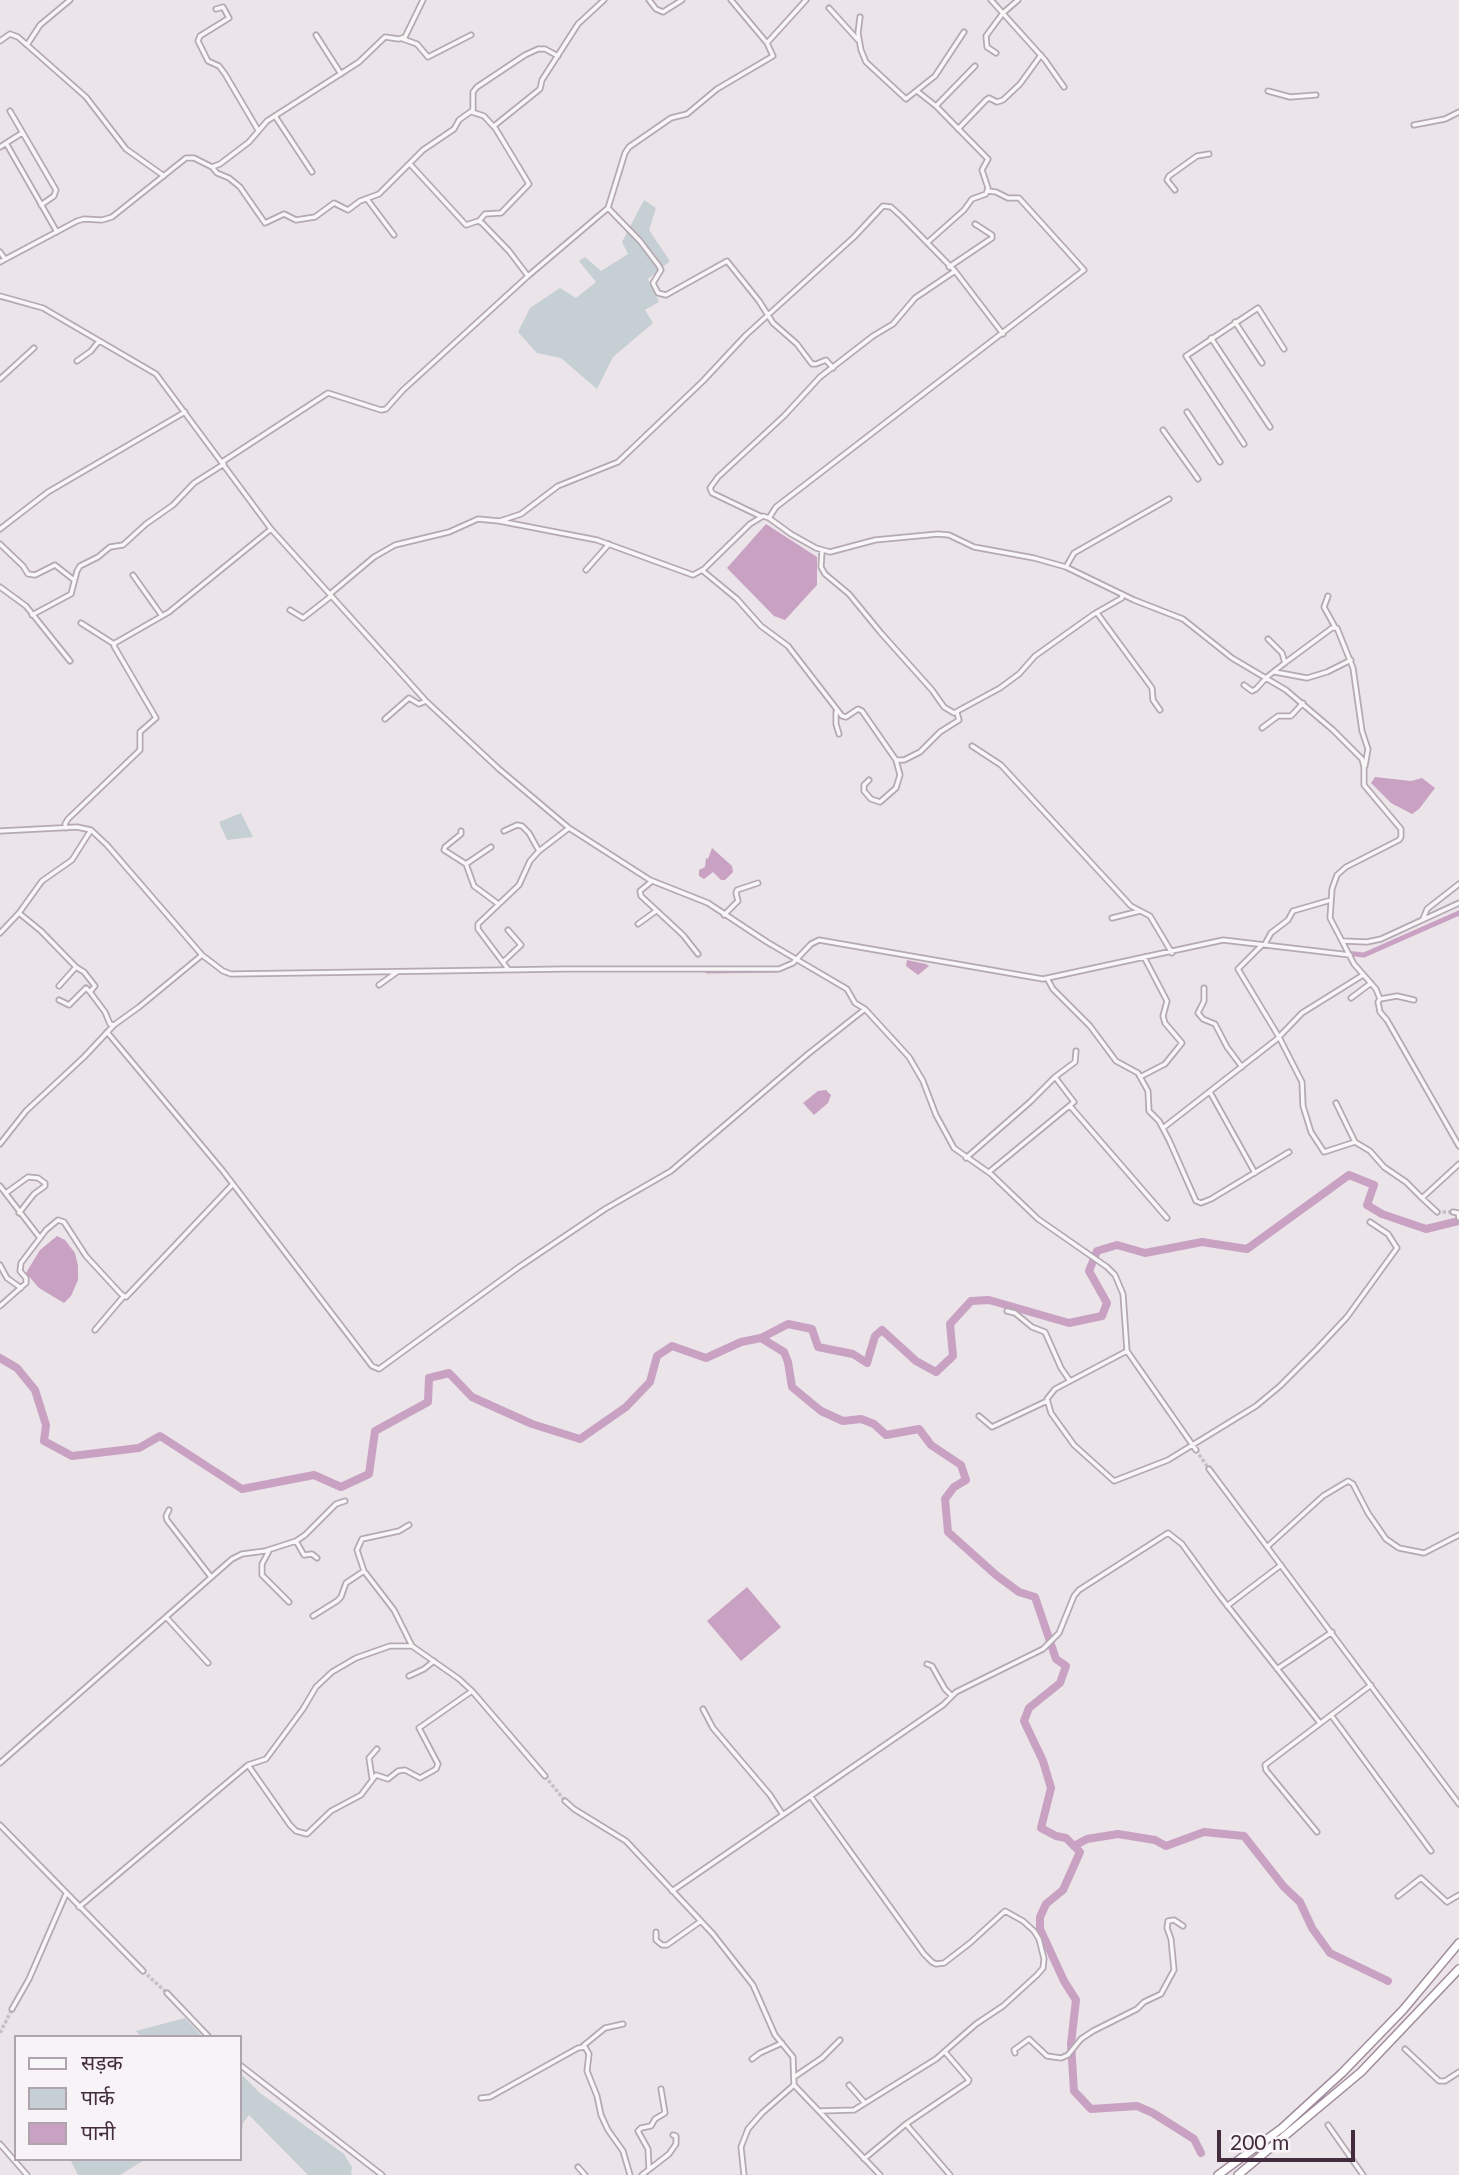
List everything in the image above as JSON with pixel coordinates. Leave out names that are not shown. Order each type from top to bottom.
[{"type":"highway","points":[[1218,2175],[1282,2129],[1342,2073],[1403,2010],[1459,1943]]},
{"type":"highway","points":[[1238,2175],[1362,2072],[1459,1969]]},
{"type":"street","points":[[27,45],[40,25],[70,0]]},
{"type":"street","points":[[402,39],[408,33],[423,0]]},
{"type":"street","points":[[494,127],[539,90],[542,80],[580,22],[604,0]]},
{"type":"street","points":[[649,0],[656,9],[663,12],[682,0]]},
{"type":"street","points":[[32,615],[71,594],[80,566],[95,559],[110,547],[123,545],[173,505],[194,484],[328,393],[381,410],[386,409],[403,390],[528,276],[608,208],[627,149],[671,118],[687,114],[717,89],[772,57],[773,52],[767,43],[731,0]]},
{"type":"street","points":[[767,43],[806,0]]},
{"type":"street","points":[[991,0],[1058,75],[1064,87]]},
{"type":"street","points":[[996,53],[987,47],[986,36],[1003,13],[1018,0]]},
{"type":"street","points":[[216,9],[223,7],[229,18],[200,36],[198,41],[208,61],[219,66],[225,74],[258,131]]},
{"type":"street","points":[[829,8],[859,42]]},
{"type":"street","points":[[860,17],[859,42],[866,62],[906,99],[935,76],[964,32]]},
{"type":"street","points":[[0,41],[13,34],[27,45],[86,97],[126,149],[164,176]]},
{"type":"street","points":[[316,35],[341,74]]},
{"type":"street","points":[[212,167],[244,147],[275,116],[359,62],[385,37],[417,44],[428,57],[471,35]]},
{"type":"street","points":[[0,262],[77,221],[102,220],[118,213],[180,162],[191,158],[212,167],[216,173],[229,178],[240,187],[265,223],[284,214],[296,220],[315,217],[334,203],[347,210],[383,191],[423,150],[453,130],[459,120],[471,113],[474,90],[524,55],[542,48],[558,56]]},
{"type":"street","points":[[958,129],[989,98],[997,102],[1003,100],[1041,55]]},
{"type":"street","points":[[936,106],[975,66]]},
{"type":"street","points":[[917,91],[936,106],[988,158],[982,170],[988,191]]},
{"type":"street","points":[[1268,91],[1290,97],[1316,95]]},
{"type":"street","points":[[10,111],[56,190],[54,196],[41,205]]},
{"type":"street","points":[[1414,125],[1445,119],[1459,112]]},
{"type":"street","points":[[410,163],[464,224],[468,226],[479,221],[485,214],[501,213],[529,184],[494,127],[484,116],[471,113]]},
{"type":"street","points":[[275,116],[312,172]]},
{"type":"street","points":[[0,147],[23,133]]},
{"type":"street","points":[[6,143],[57,232]]},
{"type":"street","points":[[1175,190],[1167,180],[1169,176],[1197,156],[1209,154]]},
{"type":"street","points":[[928,243],[964,210],[972,199],[983,197],[988,191]]},
{"type":"street","points":[[769,518],[776,507],[1084,270],[1019,198],[1008,198],[988,191]]},
{"type":"street","points":[[367,199],[394,235]]},
{"type":"street","points":[[499,521],[521,514],[558,486],[613,466],[883,206],[891,207],[956,271],[1003,334]]},
{"type":"street","points":[[608,208],[659,266],[661,270],[653,283],[658,293],[666,295],[727,261],[759,301],[767,316],[797,344],[813,365],[826,360],[833,368]]},
{"type":"street","points":[[479,221],[509,251],[528,276]]},
{"type":"street","points":[[949,267],[992,238],[992,235],[975,224]]},
{"type":"street","points":[[0,252],[5,259]]},
{"type":"street","points":[[956,271],[915,298],[893,324],[820,377],[777,423],[718,477],[710,488],[712,493],[769,518],[822,551],[830,552],[875,540],[944,534],[974,547],[1067,566],[1122,594],[1183,619],[1232,658],[1267,677],[1303,703],[1358,754],[1364,767],[1364,785],[1401,829],[1401,836],[1395,843],[1341,871],[1334,881],[1330,918],[1349,953],[1371,983],[1380,999],[1380,1012],[1401,1042],[1459,1146]]},
{"type":"street","points":[[0,296],[43,309],[156,374],[271,529],[426,701],[499,769],[569,828],[652,881],[699,898],[842,986],[855,1003],[865,1009],[909,1057],[923,1080],[949,1141],[966,1158],[989,1172],[1038,1219],[1107,1267],[1118,1279],[1123,1294],[1128,1351],[1196,1450]]},
{"type":"street","points":[[1244,444],[1186,356],[1258,308],[1284,349]]},
{"type":"street","points":[[1235,322],[1262,363]]},
{"type":"street","points":[[1211,338],[1269,427]]},
{"type":"street","points":[[77,361],[99,341]]},
{"type":"street","points":[[0,379],[34,348]]},
{"type":"street","points":[[0,529],[48,492],[185,412]]},
{"type":"street","points":[[1187,412],[1220,462]]},
{"type":"street","points":[[1163,430],[1198,479]]},
{"type":"street","points":[[1067,566],[1074,553],[1169,499]]},
{"type":"street","points":[[290,610],[303,618],[374,557],[395,545],[449,532],[473,520],[499,521],[609,544],[686,574],[696,575],[760,516]]},
{"type":"street","points":[[114,644],[169,612],[271,529]]},
{"type":"street","points":[[0,544],[28,574],[35,575],[55,565],[75,581]]},
{"type":"street","points":[[586,570],[609,544]]},
{"type":"street","points":[[822,551],[821,567],[825,574],[849,594],[951,713],[957,713],[1000,688],[1019,674],[1035,656],[1122,598],[1122,594]]},
{"type":"street","points":[[703,571],[737,599],[761,626],[788,646],[844,717],[858,709],[862,711],[896,760],[900,779],[883,801],[877,803],[867,796],[863,787],[869,780]]},
{"type":"street","points":[[133,575],[162,616]]},
{"type":"street","points":[[0,587],[19,599],[70,661]]},
{"type":"street","points":[[1328,596],[1324,607],[1341,634],[1351,660],[1362,731],[1368,749],[1364,767]]},
{"type":"street","points":[[1097,613],[1152,688],[1152,698],[1160,710]]},
{"type":"street","points":[[66,826],[139,752],[142,747],[140,732],[156,718],[114,644],[81,623]]},
{"type":"street","points":[[1244,685],[1254,690],[1267,677],[1335,627]]},
{"type":"street","points":[[1268,639],[1282,653],[1285,663]]},
{"type":"street","points":[[1275,672],[1307,678],[1351,660]]},
{"type":"street","points":[[385,719],[409,698],[419,704],[426,701]]},
{"type":"street","points":[[1262,728],[1278,716],[1291,716],[1303,703]]},
{"type":"street","points":[[836,709],[839,734]]},
{"type":"street","points":[[896,760],[904,760],[920,752],[940,732],[959,720],[957,713]]},
{"type":"street","points":[[972,746],[1002,765],[1131,906],[1154,921],[1171,950]]},
{"type":"street","points":[[504,831],[522,825],[539,851]]},
{"type":"street","points":[[0,831],[66,826],[91,830],[202,955],[231,974],[397,972],[506,966],[779,969],[790,966],[795,958],[819,940],[1021,977],[1048,979],[1223,940],[1265,942],[1349,953]]},
{"type":"street","points":[[506,966],[477,926],[496,908],[497,903],[519,885],[528,864],[539,851],[569,828]]},
{"type":"street","points":[[0,933],[19,913],[42,881],[72,860],[91,830]]},
{"type":"street","points":[[461,831],[444,850],[466,864],[474,886],[497,903]]},
{"type":"street","points":[[466,864],[491,847]]},
{"type":"street","points":[[652,881],[640,893],[683,935],[698,954]]},
{"type":"street","points":[[724,915],[738,901],[737,890],[758,883]]},
{"type":"street","points":[[1423,919],[1427,909],[1459,884]]},
{"type":"street","points":[[1331,900],[1293,911],[1238,969],[1279,1037],[1304,1087],[1304,1110],[1320,1149],[1327,1153],[1355,1142]]},
{"type":"street","points":[[1344,942],[1374,942],[1459,903]]},
{"type":"street","points":[[638,925],[656,911]]},
{"type":"street","points":[[1112,918],[1141,911]]},
{"type":"street","points":[[19,913],[84,972],[95,986],[90,992]]},
{"type":"street","points":[[506,966],[522,945],[508,930]]},
{"type":"street","points":[[0,1144],[26,1111],[114,1025],[202,955]]},
{"type":"street","points":[[1140,1077],[1165,1064],[1182,1043],[1165,1023],[1163,1016],[1167,1001],[1144,956]]},
{"type":"street","points":[[59,986],[76,967]]},
{"type":"street","points":[[379,985],[397,972]]},
{"type":"street","points":[[1163,1128],[1279,1037],[1302,1013],[1363,975]]},
{"type":"street","points":[[1048,979],[1053,989],[1090,1026],[1116,1061],[1135,1071],[1140,1077],[1149,1096],[1149,1111],[1163,1128],[1188,1187],[1199,1203],[1211,1199],[1290,1152]]},
{"type":"street","points":[[1351,999],[1371,983]]},
{"type":"street","points":[[59,1000],[71,1004],[86,988],[105,1012],[110,1024],[114,1025]]},
{"type":"street","points":[[1204,988],[1204,1001],[1198,1013],[1203,1019],[1215,1024],[1242,1067]]},
{"type":"street","points":[[1380,999],[1397,996],[1414,1000]]},
{"type":"street","points":[[107,1032],[233,1184],[377,1370],[382,1369],[519,1267],[605,1209],[671,1171],[865,1009]]},
{"type":"street","points":[[966,1158],[1075,1062],[1076,1051]]},
{"type":"street","points":[[989,1172],[1070,1106],[1074,1100],[1055,1077]]},
{"type":"street","points":[[1210,1092],[1255,1173]]},
{"type":"street","points":[[1336,1103],[1355,1142],[1370,1151],[1384,1167],[1406,1182],[1437,1212]]},
{"type":"street","points":[[1070,1106],[1167,1218]]},
{"type":"street","points":[[1422,1198],[1459,1164]]},
{"type":"street","points":[[5,1193],[28,1177],[38,1178],[45,1183],[19,1213]]},
{"type":"street","points":[[95,1330],[123,1297],[233,1184]]},
{"type":"street","points":[[0,1186],[40,1238]]},
{"type":"street","points":[[1453,1212],[1457,1212],[1459,1217]]},
{"type":"street","points":[[0,1307],[27,1281],[20,1271],[21,1263],[56,1221],[64,1222],[80,1249],[123,1297]]},
{"type":"street","points":[[1047,1401],[1056,1421],[1073,1445],[1114,1480],[1153,1467],[1256,1406],[1280,1386],[1347,1317],[1397,1248],[1388,1234],[1370,1222]]},
{"type":"street","points":[[0,1265],[7,1279],[21,1288]]},
{"type":"street","points":[[1007,1311],[1045,1332],[1061,1368],[1070,1381]]},
{"type":"street","points":[[979,1416],[992,1427],[1047,1401],[1055,1389],[1128,1351]]},
{"type":"street","points":[[1209,1469],[1459,1804]]},
{"type":"street","points":[[1267,1546],[1323,1496],[1348,1481],[1353,1484],[1386,1539],[1399,1548],[1424,1553],[1459,1535]]},
{"type":"street","points":[[0,1763],[238,1555],[269,1550],[296,1541],[336,1504],[345,1501]]},
{"type":"street","points":[[169,1510],[167,1521],[211,1577]]},
{"type":"street","points":[[410,1525],[399,1531],[362,1539],[357,1550],[364,1571],[394,1610],[412,1646],[472,1691],[545,1776]]},
{"type":"street","points":[[672,1891],[943,1705],[962,1688],[1035,1655],[1054,1641],[1079,1590],[1168,1533],[1182,1544],[1227,1606],[1320,1723]]},
{"type":"street","points":[[296,1541],[304,1555],[312,1554],[317,1558]]},
{"type":"street","points":[[269,1550],[262,1564],[262,1575],[289,1602]]},
{"type":"street","points":[[1227,1606],[1281,1564]]},
{"type":"street","points":[[313,1616],[337,1601],[346,1583],[364,1571]]},
{"type":"street","points":[[166,1617],[208,1663]]},
{"type":"street","points":[[1277,1669],[1332,1632]]},
{"type":"street","points":[[79,1907],[248,1765],[266,1759],[321,1681],[342,1666],[390,1646],[412,1646]]},
{"type":"street","points":[[409,1676],[424,1669],[434,1660]]},
{"type":"street","points":[[927,1664],[932,1666],[952,1696]]},
{"type":"street","points":[[1317,1832],[1265,1766],[1372,1684]]},
{"type":"street","points":[[248,1765],[290,1825],[305,1834],[309,1833],[331,1811],[361,1795],[376,1775],[391,1778],[398,1771],[405,1770],[420,1778],[436,1769],[438,1764],[419,1728],[472,1691]]},
{"type":"street","points":[[703,1709],[713,1728],[783,1815]]},
{"type":"street","points":[[1331,1715],[1431,1851]]},
{"type":"street","points":[[372,1778],[369,1758],[377,1749]]},
{"type":"street","points":[[810,1797],[923,1954],[932,1962],[944,1963],[1006,1911],[1023,1921],[1039,1939],[1044,1959],[1041,1971],[1003,2006],[976,2024],[944,2052],[850,2111],[819,2110]]},
{"type":"street","points":[[565,1801],[626,1841],[701,1921],[753,1985],[775,2035],[793,2057],[794,2085],[880,2175]]},
{"type":"street","points":[[0,1825],[143,1971]]},
{"type":"street","points":[[1398,1896],[1420,1878],[1447,1902],[1459,1895]]},
{"type":"street","points":[[12,2009],[31,1975],[67,1894]]},
{"type":"street","points":[[1014,2053],[1029,2039],[1047,2056],[1061,2058],[1068,2055],[1093,2031],[1161,1994],[1174,1970],[1168,1920],[1174,1920],[1183,1926]]},
{"type":"street","points":[[656,1932],[656,1940],[667,1945],[701,1921]]},
{"type":"street","points":[[167,1993],[207,2035]]},
{"type":"street","points":[[481,2098],[491,2097],[583,2046],[605,2028],[623,2024]]},
{"type":"street","points":[[794,2077],[840,2040]]},
{"type":"street","points":[[752,2059],[782,2043]]},
{"type":"street","points":[[583,2046],[589,2051],[587,2071],[601,2115],[623,2151],[630,2175]]},
{"type":"street","points":[[1405,2049],[1439,2081],[1445,2081],[1459,2072]]},
{"type":"street","points":[[864,2159],[906,2124],[969,2081],[944,2052]]},
{"type":"street","points":[[242,2067],[382,2175]]},
{"type":"street","points":[[744,2175],[741,2147],[748,2129],[757,2117],[794,2085]]},
{"type":"street","points":[[849,2085],[864,2102]]},
{"type":"street","points":[[649,2169],[648,2149],[638,2132],[641,2128],[651,2126],[655,2119],[665,2113],[662,2089]]},
{"type":"street","points":[[906,2124],[950,2175]]},
{"type":"street","points":[[1328,2125],[1363,2175]]},
{"type":"street","points":[[642,2175],[669,2154],[676,2144],[676,2136],[673,2135]]},
{"type":"street","points":[[0,2144],[14,2160]]},
{"type":"street","points":[[15,2161],[27,2175]]},
{"type":"street","points":[[578,2167],[585,2175]]},
{"type":"green space","points":[[644,200],[656,208],[649,230],[670,261],[648,279],[659,302],[645,310],[653,323],[613,357],[597,389],[561,358],[537,353],[518,332],[530,308],[560,288],[576,298],[596,282],[579,261],[585,257],[601,271],[628,254],[622,242]]},
{"type":"green space","points":[[241,813],[253,837],[227,840],[219,822]]},
{"type":"green space","points":[[185,2018],[201,2035],[139,2035],[136,2031]]},
{"type":"green space","points":[[242,2075],[260,2093],[344,2154],[352,2167],[351,2175],[308,2175],[249,2115],[243,2123],[242,2132]]},
{"type":"green space","points":[[71,2161],[143,2161],[120,2175],[78,2175]]},
{"type":"water","points":[[766,524],[817,557],[817,585],[785,620],[774,616],[727,568]]},
{"type":"water","points":[[1375,777],[1411,781],[1422,778],[1435,788],[1412,814],[1391,803],[1371,783]]},
{"type":"water","points":[[712,848],[732,866],[733,872],[725,880],[721,880],[713,872],[704,879],[699,876],[699,870],[705,867],[706,858],[708,859]]},
{"type":"water","points":[[907,960],[929,966],[918,975],[906,966]]},
{"type":"water","points":[[826,1090],[831,1095],[828,1103],[814,1115],[803,1103],[818,1091]]},
{"type":"water","points":[[57,1236],[65,1240],[75,1253],[78,1266],[78,1280],[71,1296],[64,1303],[39,1288],[26,1273],[40,1250]]},
{"type":"water","points":[[747,1587],[781,1627],[741,1661],[707,1621]]},
{"type":"waterway","points":[[1345,953],[1364,955],[1459,913]]},
{"type":"waterway","points":[[707,971],[778,970]]},
{"type":"waterway","points":[[0,1358],[17,1368],[35,1390],[46,1425],[44,1441],[72,1456],[139,1448],[160,1436],[242,1489],[314,1475],[341,1487],[369,1474],[375,1431],[428,1402],[429,1378],[449,1373],[472,1397],[532,1424],[580,1439],[626,1407],[650,1382],[657,1356],[672,1346],[706,1358],[741,1342],[761,1338],[788,1324],[812,1329],[818,1347],[853,1354],[867,1363],[875,1336],[882,1330],[916,1361],[936,1372],[953,1356],[950,1324],[971,1301],[989,1300],[1069,1323],[1102,1316],[1107,1303],[1089,1271],[1097,1251],[1117,1245],[1145,1253],[1202,1242],[1247,1249],[1349,1175],[1374,1185],[1367,1205],[1382,1214],[1426,1229],[1459,1221]]},
{"type":"waterway","points":[[761,1338],[784,1352],[792,1387],[821,1411],[843,1421],[861,1419],[874,1424],[886,1435],[919,1429],[931,1445],[961,1465],[966,1480],[954,1487],[945,1499],[948,1532],[996,1575],[1019,1592],[1035,1597],[1056,1659],[1066,1666],[1060,1683],[1029,1708],[1024,1721],[1043,1761],[1051,1788],[1041,1828],[1066,1838],[1080,1852],[1063,1890],[1046,1904],[1040,1917],[1040,1929],[1064,1981],[1076,2000],[1071,2044],[1074,2091],[1091,2109],[1137,2106],[1153,2113],[1194,2139],[1201,2153]]},
{"type":"waterway","points":[[1074,1846],[1087,1839],[1118,1834],[1155,1840],[1166,1846],[1204,1832],[1244,1836],[1284,1887],[1300,1902],[1312,1928],[1330,1953],[1388,1981]]},
{"type":"tunnel","points":[[1437,1212],[1453,1212]]},
{"type":"tunnel","points":[[1196,1450],[1209,1469]]},
{"type":"tunnel","points":[[545,1776],[565,1801]]},
{"type":"tunnel","points":[[143,1971],[167,1993]]},
{"type":"tunnel","points":[[0,2033],[12,2009]]}]
